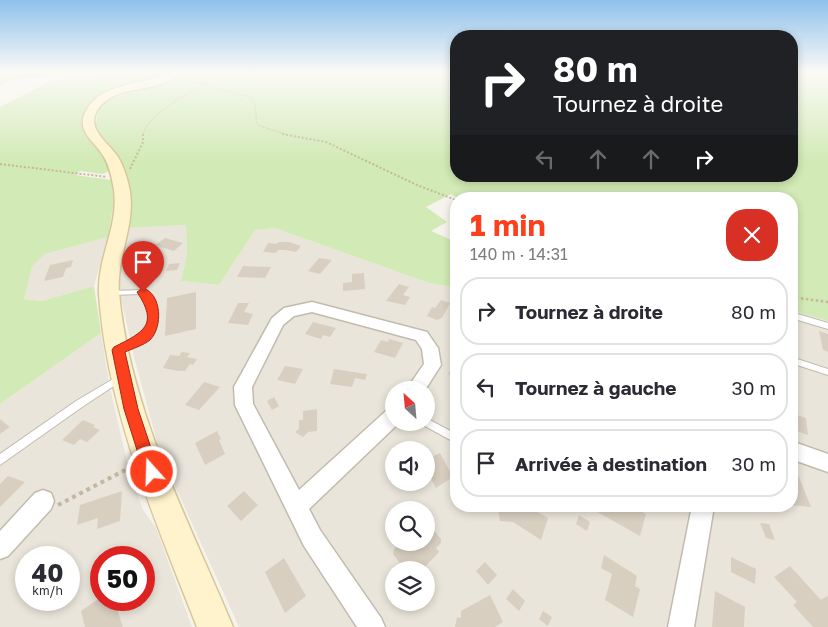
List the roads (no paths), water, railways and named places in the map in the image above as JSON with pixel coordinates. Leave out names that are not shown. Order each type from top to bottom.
[{"type":"main road","points":[[99,102],[92,110],[89,124],[90,134],[108,153],[119,179],[123,207],[110,268],[109,293],[123,376],[147,459],[215,627]]},
{"type":"street","points":[[372,627],[312,538],[244,405],[243,387],[277,322],[289,312],[312,307],[421,336],[430,348],[433,365],[421,381]]},
{"type":"street","points":[[296,507],[385,424]]},
{"type":"street","points":[[798,453],[825,466]]},
{"type":"street","points":[[0,548],[47,505]]},
{"type":"street","points":[[681,627],[701,512]]},
{"type":"lane","points":[[109,293],[143,292],[152,303],[154,319],[146,336],[118,350]]},
{"type":"lane","points":[[798,317],[828,326]]},
{"type":"lane","points":[[798,362],[828,372]]},
{"type":"lane","points":[[0,460],[95,392],[123,376]]},
{"type":"lane","points":[[435,427],[450,435]]}]
